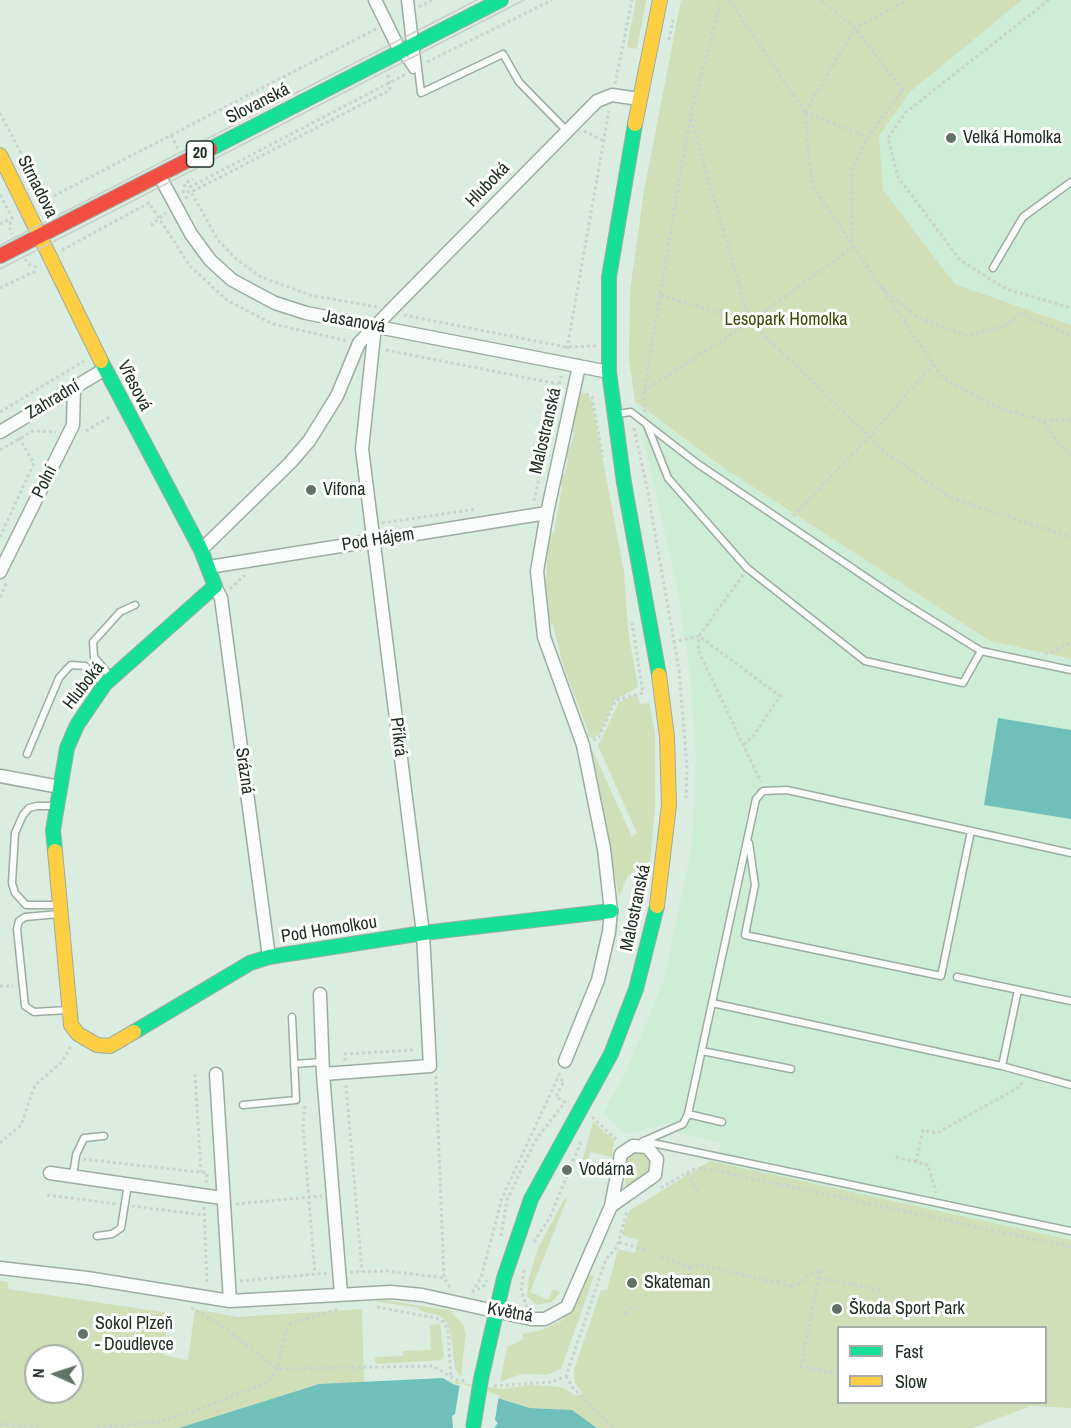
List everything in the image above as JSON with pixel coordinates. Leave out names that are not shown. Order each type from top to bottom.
[{"type":"main road","name":"Slovanská","points":[[0,256],[501,0]]},
{"type":"main road","name":"Malostranská","points":[[473,1428],[495,1311],[516,1240],[531,1199],[600,1075],[624,1022],[654,923],[664,863],[669,805],[667,737],[662,692],[613,414],[609,372],[609,277],[622,189],[659,3]]},
{"type":"main road","name":"Strnadova","points":[[0,155],[41,236]]},
{"type":"main road","name":"Vřesová","points":[[41,236],[49,257],[105,369],[201,550]]},
{"type":"main road","points":[[201,550],[215,586]]},
{"type":"main road","name":"Hluboká","points":[[78,1034],[71,1025],[68,1010],[52,830],[67,748],[77,725],[108,681],[215,586]]},
{"type":"main road","name":"Pod Homolkou","points":[[78,1034],[97,1045],[110,1046],[250,963],[269,957],[423,933],[610,911]]},
{"type":"street","points":[[375,0],[400,51]]},
{"type":"street","points":[[611,102],[639,99]]},
{"type":"street","name":"Hluboká","points":[[201,550],[290,463],[309,441],[337,396],[359,343],[597,101],[611,102]]},
{"type":"street","name":"Jasanová","points":[[159,176],[200,248],[232,280],[258,296],[290,309],[609,372]]},
{"type":"street","points":[[373,541],[362,449],[375,326]]},
{"type":"street","name":"Malostranská","points":[[565,1061],[598,980],[609,932],[610,911],[604,849],[583,745],[544,637],[537,571],[547,513],[579,366]]},
{"type":"street","name":"Zahradní","points":[[0,432],[105,369]]},
{"type":"street","name":"Polní","points":[[0,572],[73,425],[74,387]]},
{"type":"street","name":"Pod Hájem","points":[[209,567],[547,513]]},
{"type":"street","name":"Příkrá","points":[[373,541],[423,933]]},
{"type":"street","name":"Srázná","points":[[215,586],[221,598],[269,957]]},
{"type":"street","points":[[0,776],[60,787]]},
{"type":"street","points":[[323,1068],[346,1072],[433,1067],[429,1050],[423,933]]},
{"type":"street","points":[[320,994],[325,1098],[341,1294]]},
{"type":"street","points":[[216,1074],[222,1201],[230,1301]]},
{"type":"street","points":[[611,1206],[655,1175],[657,1160],[653,1152],[647,1147],[634,1145]]},
{"type":"street","name":"Květná","points":[[0,1268],[87,1278],[187,1296],[230,1301],[366,1293],[422,1295],[524,1317],[545,1319],[567,1307],[611,1206],[619,1161],[634,1145]]},
{"type":"street","points":[[50,1173],[205,1195],[222,1201]]},
{"type":"lane","points":[[405,0],[413,70]]},
{"type":"lane","points":[[410,0],[421,93],[503,54],[519,82],[567,131]]},
{"type":"lane","points":[[400,51],[413,70]]},
{"type":"lane","points":[[993,268],[1023,217],[1071,182]]},
{"type":"lane","points":[[613,414],[631,412],[698,464],[981,651],[1071,670]]},
{"type":"lane","points":[[646,423],[668,478],[747,568],[865,661],[963,683],[981,651]]},
{"type":"lane","points":[[108,681],[94,657],[93,642],[120,612],[135,605]]},
{"type":"lane","points":[[27,754],[59,678],[66,669],[71,665],[85,666],[108,681]]},
{"type":"lane","points":[[634,1145],[683,1124],[688,1114],[756,799],[765,789],[787,790],[1071,853]]},
{"type":"lane","points":[[56,806],[29,808],[23,815],[15,833],[12,883],[15,893],[26,905],[59,910]]},
{"type":"lane","points":[[748,837],[755,885],[745,935],[941,976],[971,831]]},
{"type":"lane","points":[[59,910],[25,917],[19,921],[17,928],[25,1006],[34,1012],[68,1010]]},
{"type":"lane","points":[[957,977],[1071,1001]]},
{"type":"lane","points":[[1002,1066],[1018,990]]},
{"type":"lane","points":[[712,1003],[1002,1066],[1071,1085]]},
{"type":"lane","points":[[243,1105],[296,1100],[292,1017]]},
{"type":"lane","points":[[702,1051],[791,1069]]},
{"type":"lane","points":[[294,1064],[323,1068]]},
{"type":"lane","points":[[688,1114],[722,1122]]},
{"type":"lane","points":[[73,1176],[76,1158],[84,1138],[104,1136]]},
{"type":"lane","points":[[634,1145],[1071,1231]]},
{"type":"lane","points":[[97,1236],[112,1234],[121,1228],[128,1184]]},
{"type":"path","points":[[411,11],[432,0]]},
{"type":"path","points":[[552,0],[190,187],[190,191],[218,240],[236,259],[261,277],[310,295],[374,307],[394,307],[404,315],[566,347],[589,346]]},
{"type":"path","points":[[579,366],[566,347],[632,0]]},
{"type":"path","points":[[646,423],[644,391],[690,117],[721,0]]},
{"type":"path","points":[[729,0],[805,112],[812,185],[852,248],[942,377],[994,406],[1044,421],[1071,420]]},
{"type":"path","points":[[821,0],[855,28],[903,90],[868,137],[851,172],[852,248]]},
{"type":"path","points":[[805,112],[855,28],[907,0]]},
{"type":"path","points":[[1049,0],[906,112],[888,138],[898,177],[960,260],[1006,289],[1071,308]]},
{"type":"path","points":[[0,224],[29,212],[46,200],[387,23]]},
{"type":"path","points":[[669,42],[671,32]]},
{"type":"path","points":[[601,116],[611,102]]},
{"type":"path","points":[[805,112],[868,137]]},
{"type":"path","points":[[0,113],[70,246]]},
{"type":"path","points":[[690,117],[750,322]]},
{"type":"path","points":[[592,124],[584,131],[604,141]]},
{"type":"path","points":[[0,288],[37,269],[49,257],[149,203],[190,266],[215,291],[240,310],[292,330],[359,343]]},
{"type":"path","points":[[644,391],[750,322],[852,248]]},
{"type":"path","points":[[37,269],[42,279]]},
{"type":"path","points":[[878,285],[917,317],[968,336],[1008,325],[1019,313],[1071,336]]},
{"type":"path","points":[[661,295],[750,322],[869,437],[949,497],[1071,537]]},
{"type":"path","points":[[373,346],[559,384],[534,501],[523,502]]},
{"type":"path","points":[[381,358],[387,349]]},
{"type":"path","points":[[0,537],[34,463],[2,411],[84,361],[79,351]]},
{"type":"path","points":[[785,523],[869,437],[933,364]]},
{"type":"path","points":[[585,393],[592,397]]},
{"type":"path","points":[[631,412],[648,488],[684,711],[687,767],[685,809]]},
{"type":"path","points":[[1044,421],[1058,442],[1071,454]]},
{"type":"path","points":[[0,450],[33,431],[69,433]]},
{"type":"path","points":[[379,524],[479,509]]},
{"type":"path","points":[[747,568],[699,636],[698,650],[765,789]]},
{"type":"path","points":[[673,642],[699,636],[780,696],[754,735],[744,744]]},
{"type":"path","points":[[1034,662],[1071,643]]},
{"type":"path","points":[[583,745],[600,737],[616,700],[643,693]]},
{"type":"path","points":[[0,986],[13,986]]},
{"type":"path","points":[[0,1143],[21,1125],[35,1085],[62,1062],[78,1034]]},
{"type":"path","points":[[362,1272],[345,1054],[429,1050]]},
{"type":"path","points":[[468,1305],[472,1292],[481,1278],[501,1198],[565,1061]]},
{"type":"path","points":[[433,1067],[444,1278],[451,1290],[472,1292]]},
{"type":"path","points":[[916,1162],[923,1130],[936,1133],[1021,1086],[1024,1072]]},
{"type":"path","points":[[195,1074],[201,1172]]},
{"type":"path","points":[[557,1078],[564,1081],[556,1097],[563,1101]]},
{"type":"path","points":[[315,1274],[303,1128],[306,1100],[347,1096]]},
{"type":"path","points":[[587,1124],[590,1115],[634,1145]]},
{"type":"path","points":[[532,1244],[550,1216],[584,1133]]},
{"type":"path","points":[[896,1157],[928,1165],[939,1204]]},
{"type":"path","points":[[76,1158],[207,1173],[205,1195],[207,1283]]},
{"type":"path","points":[[657,1191],[697,1168],[716,1170],[1071,1247]]},
{"type":"path","points":[[687,1173],[700,1195]]},
{"type":"path","points":[[222,1201],[333,1195]]},
{"type":"path","points":[[187,1296],[188,1307],[221,1325],[278,1369],[433,1366],[452,1378],[503,1387],[527,1382],[552,1382],[566,1376],[606,1259],[619,1242],[628,1208]]},
{"type":"path","points":[[619,1242],[649,1251]]},
{"type":"path","points":[[661,1256],[689,1267],[699,1265],[791,1288],[821,1271],[801,1366],[837,1374]]},
{"type":"path","points":[[524,1317],[528,1303],[521,1291],[525,1267]]},
{"type":"path","points":[[689,1267],[691,1278]]},
{"type":"path","points":[[778,1283],[779,1276]]},
{"type":"path","points":[[818,1278],[884,1291]]},
{"type":"path","points":[[366,1293],[367,1306],[428,1316],[444,1322],[448,1331],[452,1378]]},
{"type":"path","points":[[97,1428],[159,1422],[198,1410],[268,1382],[278,1369],[285,1334],[290,1323],[344,1308]]},
{"type":"path","points":[[625,1314],[627,1309],[635,1309]]},
{"type":"path","points":[[566,1376],[573,1388],[615,1428]]},
{"type":"path","points":[[0,1424],[42,1428]]},
{"type":"shaded area","points":[[1022,0],[1071,0],[1071,325],[955,284],[883,190],[879,136],[910,92]]},
{"type":"shaded area","points":[[635,401],[724,468],[990,641],[1071,659],[1071,1240],[717,1163],[720,1143],[680,1133],[673,1122],[626,1134],[603,1113],[626,1072],[664,980],[692,846],[696,760],[690,670],[676,582]]},
{"type":"green space","points":[[636,0],[646,0],[637,49],[627,47]]},
{"type":"green space","name":"Lesopark Homolka","points":[[681,0],[1022,0],[910,92],[879,136],[883,190],[955,284],[1071,325],[1071,659],[990,641],[724,468],[635,401],[629,360],[630,291],[644,191]]},
{"type":"green space","points":[[582,392],[589,396],[592,403],[624,572],[628,630],[638,687],[615,700],[600,733],[593,738],[587,736],[588,731],[563,665],[553,625],[548,622],[546,588],[548,538],[554,532],[562,488],[560,478],[566,472],[568,460],[565,454],[574,434],[570,427]]},
{"type":"green space","points":[[637,694],[640,704],[649,703],[655,733],[655,809],[650,860],[628,875],[619,897],[590,752],[593,751],[632,837],[637,833],[598,746],[619,702]]},
{"type":"green space","points":[[593,1122],[614,1140],[612,1157],[590,1152],[587,1162],[582,1162]]},
{"type":"green space","points":[[634,1151],[644,1152],[651,1161],[650,1172],[626,1188],[624,1167],[626,1157]]},
{"type":"green space","name":"Škoda Sport Park","points":[[710,1161],[1071,1240],[1071,1408],[1031,1406],[973,1428],[597,1428],[572,1410],[530,1408],[448,1381],[503,1389],[529,1385],[549,1386],[564,1388],[575,1395],[583,1394],[575,1383],[574,1370],[601,1290],[607,1290],[618,1249],[635,1253],[638,1240],[622,1235],[629,1211]]},
{"type":"green space","points":[[565,1198],[567,1199],[530,1292],[548,1300],[553,1289],[560,1292],[552,1302],[537,1305],[527,1296],[529,1278],[538,1248]]},
{"type":"green space","points":[[588,1274],[594,1276],[561,1369],[547,1375],[522,1374],[500,1382],[507,1347],[523,1339],[522,1334],[542,1330],[561,1321],[577,1300]]},
{"type":"green space","points":[[0,1281],[8,1282],[8,1289],[169,1313],[163,1355],[188,1360],[195,1309],[238,1317],[362,1309],[364,1383],[319,1384],[179,1428],[0,1428]]},
{"type":"green space","points":[[379,1299],[453,1311],[452,1314],[462,1323],[466,1333],[461,1376],[455,1369],[450,1330],[445,1320],[438,1315],[420,1311],[419,1308],[379,1302]]},
{"type":"green space","points":[[440,1324],[444,1357],[441,1360],[376,1364],[375,1357],[403,1356],[403,1351],[431,1350],[430,1325]]},
{"type":"water","points":[[998,718],[1071,730],[1071,819],[984,805]]},
{"type":"water","points":[[443,1378],[453,1384],[530,1408],[572,1410],[597,1428],[179,1428],[319,1384]]},
{"type":"pier","points":[[460,1383],[499,1395],[495,1420],[498,1423],[494,1428],[453,1428],[452,1416],[455,1414]]},
{"type":"tram line","points":[[0,245],[477,0]]},
{"type":"tram line","points":[[0,269],[524,0]]},
{"type":"traffic: fast","points":[[210,149],[501,0]]},
{"type":"traffic: fast","points":[[635,124],[609,277],[609,372],[624,483],[659,675]]},
{"type":"traffic: fast","points":[[55,851],[53,830],[67,748],[77,725],[105,684],[215,586],[201,550],[101,361]]},
{"type":"traffic: fast","points":[[481,1379],[504,1278],[531,1199],[611,1054],[636,989],[657,906]]},
{"type":"traffic: fast","points":[[134,1032],[250,963],[269,957],[423,933],[611,911]]},
{"type":"traffic: fast","points":[[473,1428],[481,1379]]},
{"type":"traffic: slow","points":[[635,124],[660,0]]},
{"type":"traffic: slow","points":[[0,155],[101,361]]},
{"type":"traffic: slow","points":[[657,906],[669,805],[667,737],[659,675]]},
{"type":"traffic: slow","points":[[55,851],[71,1025],[78,1034],[97,1045],[110,1046],[134,1032]]},
{"type":"traffic: jam","points":[[0,256],[210,149]]},
{"type":"place","name":"Velká Homolka","points":[[951,138]]},
{"type":"place","name":"Vifona","points":[[311,490]]},
{"type":"place","name":"Vodárna","points":[[567,1170]]},
{"type":"place","name":"Skateman","points":[[632,1283]]},
{"type":"place","name":"Škoda Sport Park","points":[[837,1309]]},
{"type":"place","name":"Sokol Plzeň - Doudlevce","points":[[83,1334]]}]
